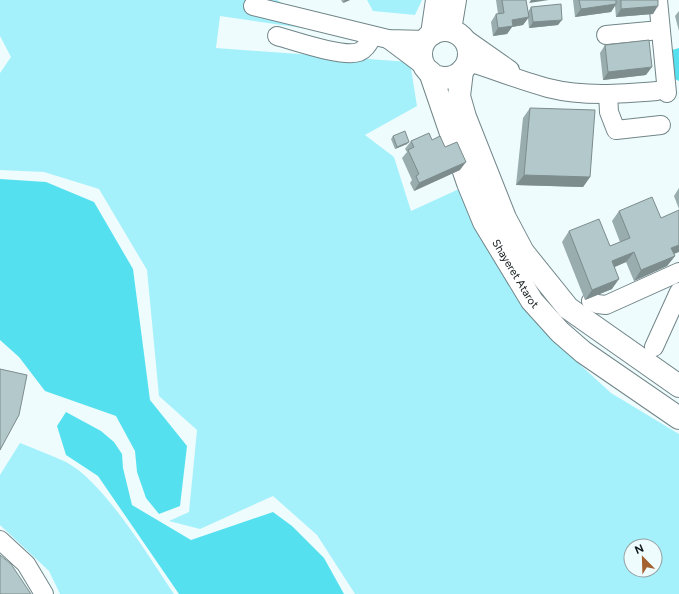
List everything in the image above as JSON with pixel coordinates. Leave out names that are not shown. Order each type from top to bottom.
[{"type":"main road","points":[[437,0],[442,35]]},
{"type":"main road","points":[[442,35],[469,51],[464,68],[452,77],[443,77],[427,69],[421,58],[422,47],[442,35],[455,0]]},
{"type":"main road","name":"Shayeret Atarot","points":[[464,68],[459,96],[465,117],[502,210],[523,252],[568,308],[679,386]]},
{"type":"main road","name":"Shayeret Atarot","points":[[427,69],[465,176],[484,222],[532,301],[560,332],[583,352],[679,418]]},
{"type":"street","points":[[464,68],[472,64],[530,82],[563,90],[608,94],[662,92],[658,0]]},
{"type":"street","points":[[253,6],[381,38],[442,35],[530,82]]},
{"type":"street","points":[[606,34],[660,30]]},
{"type":"street","points":[[277,36],[346,54],[358,52],[381,38]]},
{"type":"street","points":[[381,38],[427,69]]},
{"type":"street","points":[[608,94],[608,112],[616,130],[661,125]]},
{"type":"street","points":[[591,301],[597,304],[606,305],[679,272]]},
{"type":"street","points":[[654,347],[679,292]]},
{"type":"street","points":[[0,540],[26,564],[44,594]]},
{"type":"shaded area","points":[[0,0],[277,0],[330,32],[220,16],[216,48],[410,62],[417,106],[365,135],[394,157],[411,211],[459,189],[552,339],[611,393],[679,434],[679,594],[355,594],[317,535],[273,496],[200,529],[169,521],[189,512],[197,430],[159,396],[147,270],[99,189],[44,172],[0,170],[0,73],[11,57],[0,36]]},
{"type":"shaded area","points":[[367,0],[422,0],[415,15],[373,11]]},
{"type":"shaded area","points":[[679,48],[679,81],[675,79],[672,50]]},
{"type":"shaded area","points":[[0,179],[46,182],[94,202],[133,269],[150,400],[187,446],[180,506],[159,514],[146,498],[137,472],[135,451],[116,416],[45,391],[19,357],[0,340]]},
{"type":"shaded area","points":[[66,412],[101,431],[114,442],[122,454],[123,468],[132,505],[191,540],[273,512],[292,526],[324,558],[344,594],[179,594],[98,476],[66,455],[57,426]]},
{"type":"shaded area","points":[[20,443],[66,462],[81,472],[110,503],[125,522],[174,594],[60,594],[49,571],[0,525],[0,475]]},
{"type":"building","points":[[502,0],[526,0],[529,17],[512,20],[513,26],[498,28],[496,14],[504,13]]},
{"type":"building","points":[[579,0],[616,0],[616,4],[581,9]]},
{"type":"building","points":[[621,0],[658,0],[658,6],[621,9]]},
{"type":"building","points":[[561,4],[562,20],[533,22],[531,7]]},
{"type":"building","points":[[649,40],[652,67],[608,72],[605,45]]},
{"type":"building","points":[[530,108],[595,110],[590,177],[524,175]]},
{"type":"building","points":[[405,131],[409,142],[397,147],[393,136]]},
{"type":"building","points":[[429,133],[432,140],[440,136],[445,147],[457,142],[466,162],[419,183],[416,176],[419,174],[408,150],[414,147],[411,141]]},
{"type":"building","points":[[652,197],[661,218],[679,210],[679,245],[671,248],[675,256],[641,270],[634,252],[612,261],[619,279],[592,290],[569,231],[599,219],[610,246],[630,238],[619,211]]},
{"type":"building","points":[[0,369],[27,375],[19,415],[0,450]]},
{"type":"building","points":[[0,555],[11,564],[31,594],[0,594]]}]
